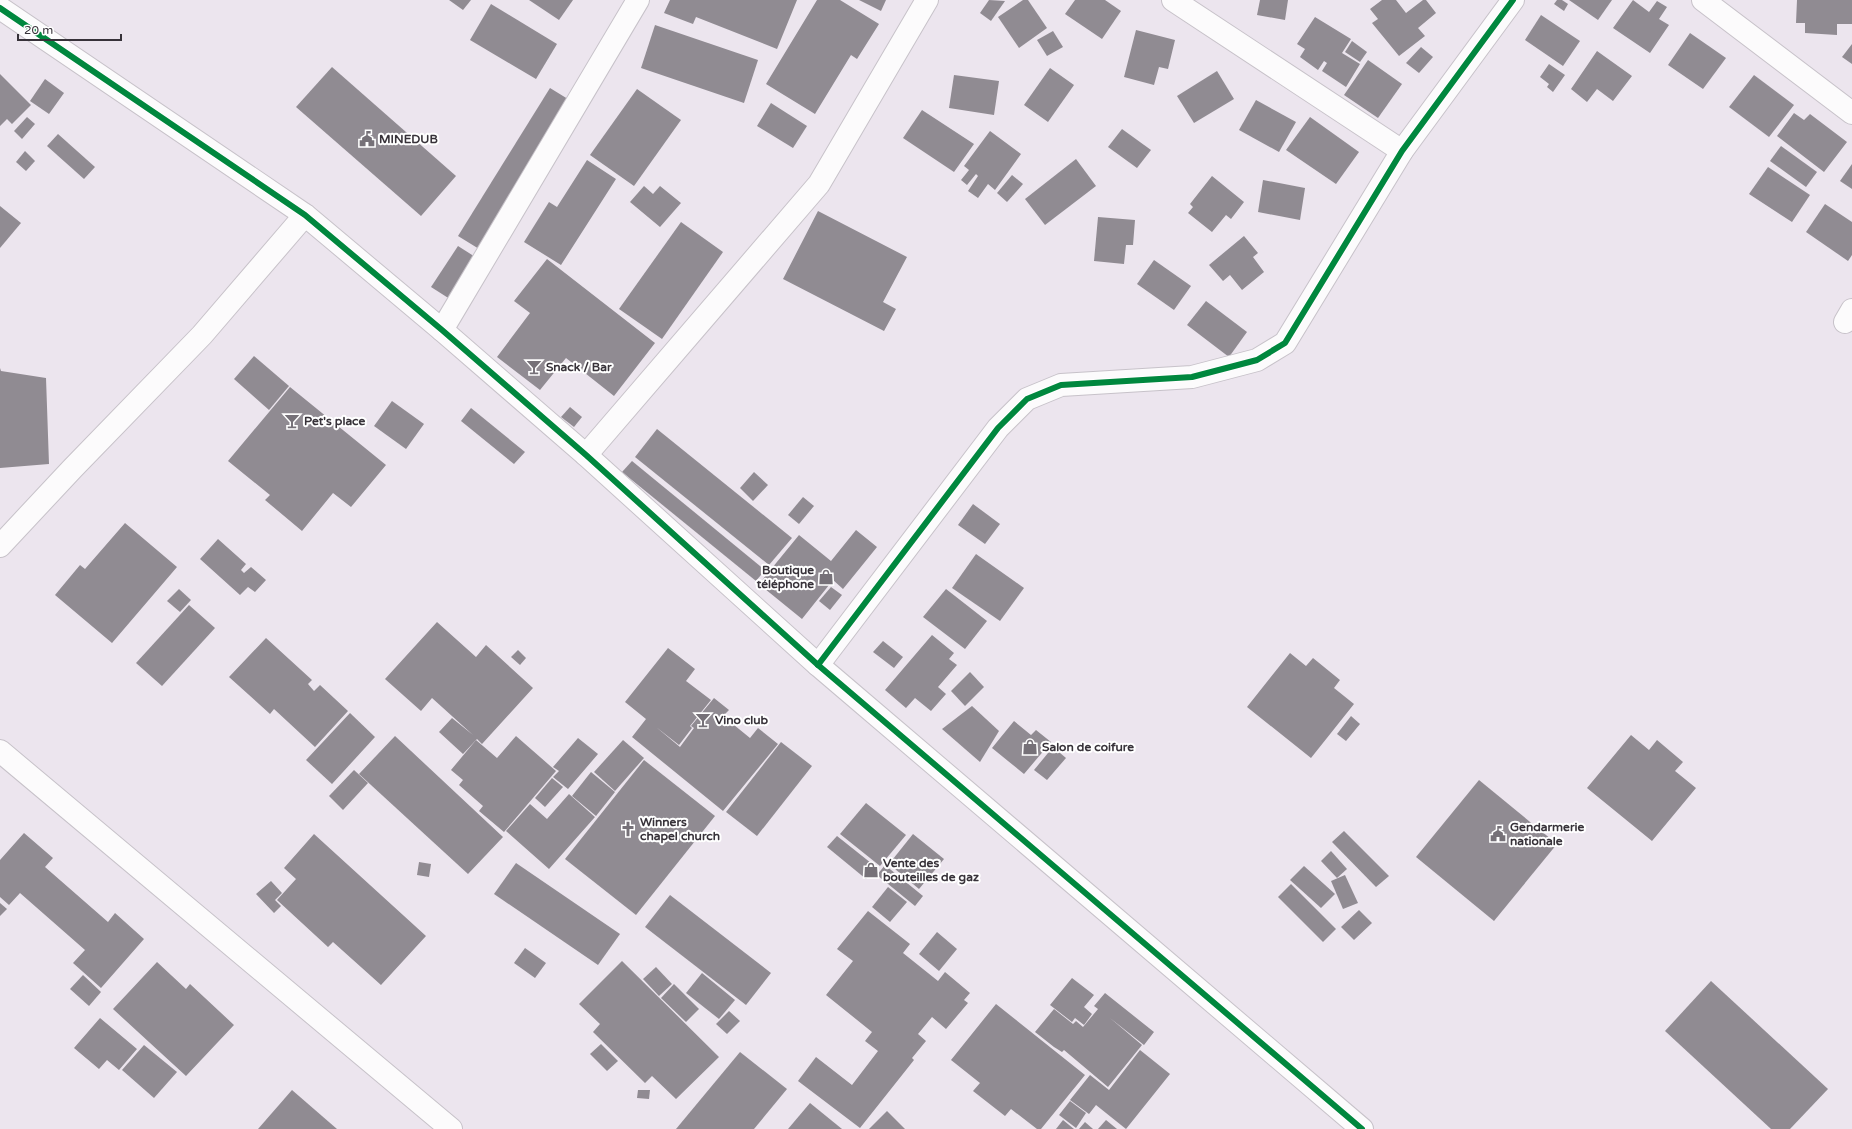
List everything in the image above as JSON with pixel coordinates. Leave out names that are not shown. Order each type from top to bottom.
[{"type":"street","points":[[442,330],[638,0]]},
{"type":"street","points":[[586,455],[819,184],[927,0]]},
{"type":"street","points":[[1173,0],[1402,151]]},
{"type":"street","points":[[818,665],[998,428],[1027,399],[1061,385],[1192,377],[1257,360],[1285,344],[1402,151],[1513,0]]},
{"type":"street","points":[[1703,0],[1852,113]]},
{"type":"street","points":[[0,8],[305,215],[442,330],[586,455],[818,665],[1362,1129]]},
{"type":"street","points":[[0,546],[72,469],[202,335],[305,215]]},
{"type":"street","points":[[0,750],[451,1129]]},
{"type":"building","points":[[449,0],[471,0],[463,10]]},
{"type":"building","points":[[529,0],[573,0],[559,20]]},
{"type":"building","points":[[670,0],[797,0],[777,49],[696,17],[693,24],[664,13]]},
{"type":"building","points":[[817,0],[840,0],[879,24],[857,59],[851,55],[815,114],[766,84]]},
{"type":"building","points":[[859,0],[886,0],[881,11]]},
{"type":"building","points":[[989,0],[1005,1],[991,21],[980,13]]},
{"type":"building","points":[[1023,0],[1028,0],[1047,28],[1019,48],[998,17]]},
{"type":"building","points":[[1075,0],[1105,0],[1121,11],[1102,39],[1065,14]]},
{"type":"building","points":[[1260,0],[1288,0],[1285,20],[1257,15]]},
{"type":"building","points":[[1382,0],[1396,0],[1406,13],[1423,0],[1426,0],[1436,13],[1418,28],[1425,36],[1399,56],[1372,23],[1378,19],[1370,9]]},
{"type":"building","points":[[1557,0],[1562,0],[1568,4],[1564,11],[1554,4]]},
{"type":"building","points":[[1569,0],[1612,0],[1598,20]]},
{"type":"building","points":[[1633,0],[1649,12],[1657,1],[1667,7],[1659,19],[1669,25],[1650,53],[1613,28]]},
{"type":"building","points":[[1797,0],[1852,0],[1852,24],[1837,24],[1837,35],[1805,33],[1805,23],[1796,23]]},
{"type":"building","points":[[491,4],[557,44],[536,79],[470,40]]},
{"type":"building","points":[[1541,15],[1580,41],[1563,66],[1525,40]]},
{"type":"building","points":[[1315,17],[1351,39],[1342,53],[1360,64],[1346,87],[1322,71],[1327,63],[1324,61],[1318,70],[1300,57],[1305,49],[1297,44]]},
{"type":"building","points":[[655,25],[758,60],[744,103],[641,68]]},
{"type":"building","points":[[1136,30],[1175,40],[1168,69],[1159,67],[1154,85],[1124,77]]},
{"type":"building","points":[[1053,31],[1063,47],[1047,56],[1037,40]]},
{"type":"building","points":[[1690,33],[1726,58],[1703,89],[1668,65]]},
{"type":"building","points":[[1352,41],[1367,52],[1360,62],[1345,52]]},
{"type":"building","points":[[1852,44],[1852,64],[1842,57]]},
{"type":"building","points":[[1421,47],[1433,57],[1419,73],[1406,63]]},
{"type":"building","points":[[1597,51],[1632,76],[1613,101],[1597,89],[1587,102],[1571,89]]},
{"type":"building","points":[[1368,60],[1402,84],[1378,118],[1344,95]]},
{"type":"building","points":[[1549,64],[1565,75],[1553,92],[1547,87],[1549,84],[1540,77]]},
{"type":"building","points":[[332,67],[456,176],[421,216],[296,107]]},
{"type":"building","points":[[1050,68],[1074,85],[1048,122],[1024,105]]},
{"type":"building","points":[[1217,71],[1234,99],[1194,123],[1177,96]]},
{"type":"building","points":[[0,74],[31,105],[12,124],[7,119],[0,126]]},
{"type":"building","points":[[954,75],[999,81],[994,115],[949,108]]},
{"type":"building","points":[[1754,75],[1794,105],[1769,137],[1729,107]]},
{"type":"building","points":[[45,79],[64,93],[49,114],[30,101]]},
{"type":"building","points":[[550,88],[576,104],[484,252],[458,236]]},
{"type":"building","points":[[637,89],[681,120],[634,186],[590,155]]},
{"type":"building","points":[[1256,100],[1296,122],[1279,152],[1239,130]]},
{"type":"building","points":[[771,103],[807,126],[793,148],[757,126]]},
{"type":"building","points":[[922,110],[974,144],[954,172],[903,138]]},
{"type":"building","points":[[1794,113],[1804,120],[1810,114],[1847,142],[1824,172],[1777,136]]},
{"type":"building","points":[[27,117],[35,124],[22,139],[14,131]]},
{"type":"building","points":[[1310,117],[1359,152],[1336,184],[1286,150]]},
{"type":"building","points":[[1122,129],[1151,150],[1137,168],[1108,147]]},
{"type":"building","points":[[990,131],[1021,154],[995,190],[988,184],[978,198],[968,191],[978,176],[976,174],[967,185],[961,180],[969,170],[964,166]]},
{"type":"building","points":[[58,134],[95,167],[84,179],[47,146]]},
{"type":"building","points":[[1781,146],[1817,172],[1806,187],[1770,161]]},
{"type":"building","points":[[25,151],[35,161],[26,171],[16,162]]},
{"type":"building","points":[[1076,159],[1096,186],[1045,225],[1025,199]]},
{"type":"building","points":[[587,160],[616,179],[561,265],[524,242],[549,202],[557,207]]},
{"type":"building","points":[[1852,164],[1852,189],[1840,181]]},
{"type":"building","points":[[1768,167],[1810,195],[1792,222],[1749,194]]},
{"type":"building","points":[[1012,175],[1023,184],[1007,202],[997,193]]},
{"type":"building","points":[[1212,176],[1244,202],[1231,219],[1226,215],[1212,232],[1188,213],[1193,207],[1190,204]]},
{"type":"building","points":[[1263,180],[1305,188],[1300,220],[1258,212]]},
{"type":"building","points":[[644,186],[653,194],[660,186],[681,203],[660,227],[630,202]]},
{"type":"building","points":[[1825,204],[1852,222],[1852,255],[1848,261],[1806,232]]},
{"type":"building","points":[[0,206],[21,223],[0,248]]},
{"type":"building","points":[[818,211],[907,257],[883,302],[896,309],[884,331],[783,279]]},
{"type":"building","points":[[1098,217],[1135,220],[1133,245],[1126,245],[1124,264],[1094,261]]},
{"type":"building","points":[[681,222],[723,252],[662,339],[619,309]]},
{"type":"building","points":[[1244,236],[1258,253],[1253,257],[1264,272],[1242,290],[1230,275],[1223,281],[1209,265]]},
{"type":"building","points":[[458,246],[480,260],[453,301],[431,287]]},
{"type":"building","points":[[547,259],[655,343],[614,396],[566,358],[540,390],[497,357],[530,313],[514,301]]},
{"type":"building","points":[[1154,260],[1191,286],[1174,310],[1137,284]]},
{"type":"building","points":[[1206,301],[1247,332],[1229,357],[1187,325]]},
{"type":"building","points":[[254,356],[289,386],[269,410],[234,379]]},
{"type":"building","points":[[0,368],[1,371],[46,378],[49,464],[0,468]]},
{"type":"building","points":[[290,387],[386,465],[351,507],[333,493],[302,531],[265,500],[270,495],[228,461]]},
{"type":"building","points":[[392,401],[424,424],[406,449],[374,426]]},
{"type":"building","points":[[570,407],[582,417],[574,427],[561,417]]},
{"type":"building","points":[[471,408],[525,452],[514,464],[461,421]]},
{"type":"building","points":[[657,429],[792,538],[769,565],[635,457]]},
{"type":"building","points":[[632,461],[765,570],[756,581],[622,472]]},
{"type":"building","points":[[754,472],[768,485],[753,501],[740,488]]},
{"type":"building","points":[[803,497],[814,506],[799,524],[788,515]]},
{"type":"building","points":[[973,504],[1000,524],[985,544],[958,525]]},
{"type":"building","points":[[125,523],[177,567],[112,643],[55,595],[80,565],[85,569]]},
{"type":"building","points":[[856,530],[877,547],[843,589],[833,580],[802,619],[759,584],[799,535],[831,561]]},
{"type":"building","points":[[218,539],[246,564],[241,570],[244,573],[251,567],[266,580],[255,592],[248,587],[240,595],[200,559]]},
{"type":"building","points":[[976,554],[1024,588],[1000,621],[952,588]]},
{"type":"building","points":[[831,587],[842,595],[830,610],[819,601]]},
{"type":"building","points":[[179,589],[191,600],[180,612],[167,601]]},
{"type":"building","points":[[946,589],[987,621],[965,649],[923,617]]},
{"type":"building","points":[[189,605],[215,628],[162,686],[136,663]]},
{"type":"building","points":[[437,622],[476,657],[486,645],[533,688],[482,744],[477,739],[463,754],[439,732],[452,718],[473,735],[432,698],[421,711],[385,679]]},
{"type":"building","points":[[932,635],[954,653],[949,659],[957,665],[938,687],[946,694],[931,711],[915,698],[906,708],[885,690]]},
{"type":"building","points":[[266,638],[312,680],[308,684],[314,691],[320,685],[348,711],[315,747],[274,709],[270,714],[229,677]]},
{"type":"building","points":[[883,641],[903,657],[894,668],[873,652]]},
{"type":"building","points":[[668,648],[695,669],[686,681],[711,700],[690,726],[692,728],[679,745],[656,727],[680,747],[694,728],[691,726],[714,698],[729,710],[723,716],[750,738],[758,728],[778,744],[723,811],[632,737],[646,719],[625,702]]},
{"type":"building","points":[[518,650],[526,658],[520,665],[511,657]]},
{"type":"building","points":[[1290,653],[1306,666],[1313,658],[1340,680],[1334,688],[1354,704],[1311,758],[1247,707]]},
{"type":"building","points":[[970,672],[984,687],[965,706],[951,691]]},
{"type":"building","points":[[972,706],[999,731],[980,762],[942,729]]},
{"type":"building","points":[[350,713],[375,737],[332,784],[306,760]]},
{"type":"building","points":[[1351,716],[1360,724],[1346,741],[1337,734]]},
{"type":"building","points":[[1014,721],[1031,735],[1036,730],[1051,742],[1024,774],[992,748]]},
{"type":"building","points":[[1631,735],[1649,750],[1657,740],[1683,762],[1675,771],[1696,788],[1652,841],[1587,788]]},
{"type":"building","points":[[395,736],[503,837],[468,874],[359,774]]},
{"type":"building","points":[[516,736],[556,771],[504,832],[479,811],[483,806],[459,785],[463,780],[451,770],[476,740],[497,758]]},
{"type":"building","points":[[578,738],[598,754],[568,789],[553,777],[559,771],[553,767]]},
{"type":"building","points":[[623,740],[644,758],[615,791],[594,772]]},
{"type":"building","points":[[781,742],[812,766],[757,836],[726,812]]},
{"type":"building","points":[[1053,747],[1066,758],[1047,780],[1034,770]]},
{"type":"building","points":[[644,760],[715,816],[636,915],[565,859]]},
{"type":"building","points":[[354,770],[368,783],[343,810],[329,796]]},
{"type":"building","points":[[591,772],[615,792],[596,816],[572,796]]},
{"type":"building","points":[[552,778],[563,787],[545,807],[535,798]]},
{"type":"building","points":[[1479,780],[1557,844],[1494,921],[1416,857]]},
{"type":"building","points":[[569,794],[595,817],[549,869],[506,831],[530,804],[547,819]]},
{"type":"building","points":[[866,803],[906,835],[880,866],[840,834]]},
{"type":"building","points":[[1344,831],[1389,876],[1376,887],[1332,842]]},
{"type":"building","points":[[24,833],[53,858],[45,867],[108,922],[115,913],[144,939],[101,988],[73,963],[85,950],[20,893],[9,905],[0,897],[0,860]]},
{"type":"building","points":[[314,834],[426,936],[381,985],[333,942],[328,947],[277,900],[296,879],[284,868]]},
{"type":"building","points":[[913,834],[944,859],[919,889],[889,864]]},
{"type":"building","points":[[837,836],[876,867],[866,879],[827,847]]},
{"type":"building","points":[[1331,851],[1347,869],[1337,878],[1321,861]]},
{"type":"building","points":[[419,862],[431,864],[429,877],[417,875]]},
{"type":"building","points":[[516,863],[620,934],[598,965],[494,894]]},
{"type":"building","points":[[885,865],[923,896],[915,906],[877,875]]},
{"type":"building","points":[[1304,866],[1335,894],[1321,908],[1290,880]]},
{"type":"building","points":[[1345,875],[1358,903],[1343,909],[1331,881]]},
{"type":"building","points":[[271,881],[282,893],[275,900],[281,906],[274,913],[256,894]]},
{"type":"building","points":[[1291,884],[1336,929],[1323,942],[1278,897]]},
{"type":"building","points":[[888,887],[907,902],[890,922],[872,907]]},
{"type":"building","points":[[670,895],[771,973],[746,1005],[645,927]]},
{"type":"building","points":[[0,903],[7,909],[0,916]]},
{"type":"building","points":[[1359,910],[1372,923],[1354,940],[1341,927]]},
{"type":"building","points":[[868,911],[910,944],[903,953],[938,981],[945,972],[970,993],[964,1000],[968,1003],[946,1029],[932,1017],[918,1034],[926,1041],[912,1058],[914,1060],[860,1128],[798,1081],[816,1057],[852,1085],[878,1051],[865,1041],[872,1032],[826,995],[853,961],[837,949]]},
{"type":"building","points":[[937,932],[957,949],[939,971],[919,954]]},
{"type":"building","points":[[525,948],[546,963],[535,978],[514,963]]},
{"type":"building","points":[[622,961],[719,1057],[676,1099],[652,1076],[645,1083],[593,1032],[600,1024],[579,1004]]},
{"type":"building","points":[[157,962],[186,989],[190,984],[234,1025],[186,1076],[113,1009]]},
{"type":"building","points":[[656,967],[672,984],[659,996],[643,979]]},
{"type":"building","points":[[702,973],[735,1000],[719,1019],[686,993]]},
{"type":"building","points":[[83,975],[101,992],[89,1006],[70,989]]},
{"type":"building","points":[[1072,978],[1094,995],[1084,1007],[1092,1014],[1084,1025],[1075,1018],[1072,1022],[1050,1005]]},
{"type":"building","points":[[1711,981],[1828,1089],[1790,1129],[1771,1129],[1665,1031]]},
{"type":"building","points":[[674,984],[699,1009],[686,1022],[661,998]]},
{"type":"building","points":[[1105,993],[1154,1032],[1144,1045],[1110,1018],[1142,1045],[1108,1087],[1064,1050],[1062,1052],[1035,1032],[1054,1009],[1073,1024],[1076,1021],[1083,1027],[1098,1009],[1094,1006]]},
{"type":"building","points":[[996,1004],[1085,1075],[1041,1129],[1037,1129],[1011,1109],[1005,1116],[973,1091],[980,1083],[951,1060]]},
{"type":"building","points":[[729,1011],[740,1021],[727,1034],[716,1024]]},
{"type":"building","points":[[100,1018],[137,1049],[119,1070],[107,1060],[99,1069],[74,1048]]},
{"type":"building","points":[[601,1044],[618,1061],[607,1071],[590,1054]]},
{"type":"building","points":[[144,1045],[177,1072],[154,1098],[122,1070]]},
{"type":"building","points":[[1140,1050],[1170,1074],[1126,1129],[1096,1105],[1089,1114],[1070,1100],[1090,1075],[1109,1090]]},
{"type":"building","points":[[740,1052],[787,1089],[754,1129],[676,1129]]},
{"type":"building","points":[[292,1090],[337,1129],[258,1129]]},
{"type":"building","points":[[638,1090],[650,1090],[649,1099],[637,1098]]},
{"type":"building","points":[[1070,1101],[1086,1113],[1076,1128],[1059,1115]]},
{"type":"building","points":[[810,1103],[842,1129],[788,1129]]},
{"type":"building","points":[[887,1111],[905,1129],[869,1129]]},
{"type":"building","points":[[1063,1120],[1074,1129],[1056,1129]]},
{"type":"building","points":[[1106,1120],[1117,1129],[1098,1129]]},
{"type":"building","points":[[1085,1122],[1093,1129],[1079,1129]]},
{"type":"cycle path","points":[[818,665],[998,428],[1027,399],[1061,385],[1192,377],[1257,360],[1285,343],[1402,151],[1513,0]]},
{"type":"cycle path","points":[[0,8],[305,215],[442,330],[586,455],[818,665],[1362,1129]]},
{"type":"place","name":"MINEDUB","points":[[367,139]]},
{"type":"place","name":"Snack / Bar","points":[[534,367]]},
{"type":"place","name":"Pet's place","points":[[292,421]]},
{"type":"place","name":"Boutique téléphone","points":[[826,577]]},
{"type":"place","name":"Vino club","points":[[703,720]]},
{"type":"place","name":"Salon de coifure","points":[[1030,747]]},
{"type":"place","name":"Winners chapel church","points":[[628,829]]},
{"type":"place","name":"Gendarmerie nationale","points":[[1498,834]]},
{"type":"place","name":"Vente des bouteilles de gaz","points":[[871,870]]}]
